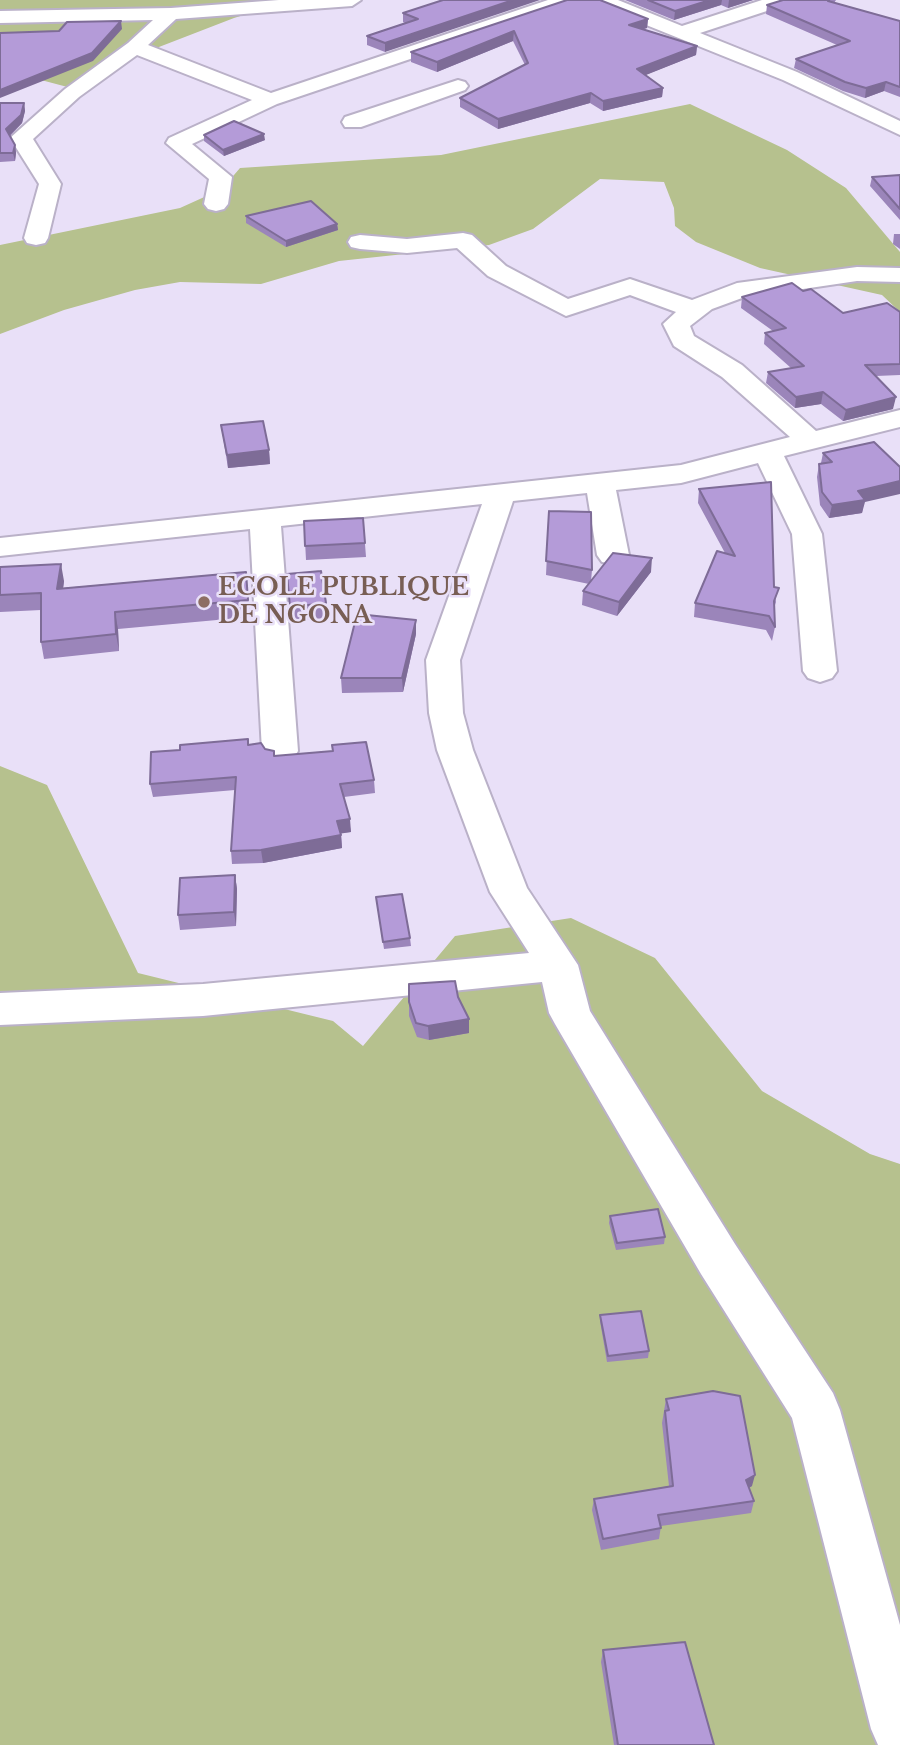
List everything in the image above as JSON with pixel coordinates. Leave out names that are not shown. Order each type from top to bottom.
[{"type":"street","points":[[0,17],[171,14],[352,0]]},
{"type":"street","points":[[216,204],[221,177],[177,143],[270,100],[566,0]]},
{"type":"street","points":[[601,0],[790,75],[900,129]]},
{"type":"street","points":[[683,32],[781,0]]},
{"type":"street","points":[[36,238],[50,184],[21,138],[72,93],[135,47],[171,14]]},
{"type":"street","points":[[135,47],[270,100]]},
{"type":"street","points":[[353,122],[458,86],[386,61]]},
{"type":"street","points":[[844,102],[889,102]]},
{"type":"street","points":[[360,242],[407,246],[463,240],[497,271],[566,307],[630,287],[695,310]]},
{"type":"street","points":[[810,440],[732,371],[682,340],[676,324],[704,304],[737,291],[857,274],[900,275]]},
{"type":"street","points":[[0,547],[681,474],[900,418]]},
{"type":"street","points":[[767,452],[807,534],[820,671]]},
{"type":"street","points":[[600,484],[613,555]]},
{"type":"street","points":[[500,493],[494,522],[460,605],[443,660],[446,713],[455,750],[509,891],[558,965],[570,1013],[718,1259],[815,1410],[900,1730]]},
{"type":"street","points":[[265,519],[280,751]]},
{"type":"street","points":[[0,1009],[202,1000],[558,965]]},
{"type":"green space","points":[[0,0],[291,0],[234,18],[115,64],[75,89],[41,80],[0,62]]},
{"type":"green space","points":[[690,104],[787,150],[846,188],[900,252],[900,312],[882,295],[760,268],[696,242],[675,226],[674,208],[664,182],[600,179],[533,229],[489,245],[339,261],[261,284],[180,282],[135,290],[64,310],[0,334],[0,245],[180,208],[222,189],[240,168],[441,155]]},
{"type":"green space","points":[[0,766],[47,785],[138,973],[333,1021],[363,1046],[455,936],[571,918],[655,958],[762,1091],[870,1154],[900,1164],[900,1745],[0,1745]]},
{"type":"building","points":[[443,0],[513,0],[385,43],[367,36],[418,19],[403,13]]},
{"type":"building","points":[[567,0],[600,0],[648,19],[629,25],[697,46],[637,69],[663,88],[603,101],[591,93],[498,119],[460,98],[528,63],[514,31],[437,62],[411,52]]},
{"type":"building","points":[[648,0],[710,0],[675,11]]},
{"type":"building","points":[[783,0],[829,0],[900,21],[900,87],[886,82],[866,88],[845,82],[796,59],[850,41],[767,5]]},
{"type":"building","points":[[121,21],[92,53],[0,90],[0,33],[59,31],[67,22]]},
{"type":"building","points":[[0,103],[24,103],[21,115],[6,129],[15,145],[13,153],[0,153]]},
{"type":"building","points":[[234,121],[264,134],[223,150],[204,135]]},
{"type":"building","points":[[900,175],[900,209],[872,177]]},
{"type":"building","points":[[311,201],[337,224],[286,241],[246,216]]},
{"type":"building","points":[[792,283],[803,291],[811,289],[843,313],[887,303],[900,312],[900,364],[865,365],[896,397],[846,410],[823,392],[796,397],[768,372],[804,366],[765,333],[786,328],[742,297]]},
{"type":"building","points":[[263,421],[269,450],[227,455],[221,425]]},
{"type":"building","points":[[874,442],[900,467],[900,481],[858,491],[865,500],[832,505],[822,492],[819,464],[832,462],[823,453]]},
{"type":"building","points":[[771,482],[774,587],[779,588],[774,601],[775,627],[769,616],[695,603],[717,551],[735,556],[699,489]]},
{"type":"building","points":[[549,511],[591,512],[592,570],[546,561]]},
{"type":"building","points":[[363,518],[365,543],[305,546],[304,521]]},
{"type":"building","points":[[613,553],[652,558],[619,602],[583,591]]},
{"type":"building","points":[[61,564],[57,589],[246,572],[248,600],[115,612],[116,634],[41,642],[41,593],[0,595],[0,567]]},
{"type":"building","points":[[321,571],[326,603],[290,607],[287,574]]},
{"type":"building","points":[[357,614],[416,620],[402,678],[341,678]]},
{"type":"building","points":[[248,739],[248,745],[261,743],[265,749],[274,751],[274,756],[333,751],[332,745],[366,742],[374,780],[340,784],[350,819],[337,821],[341,835],[261,850],[231,851],[236,777],[150,784],[151,752],[180,750],[180,745]]},
{"type":"building","points":[[235,875],[234,912],[178,915],[180,878]]},
{"type":"building","points":[[402,894],[410,938],[383,942],[376,897]]},
{"type":"building","points":[[455,981],[458,997],[469,1019],[428,1026],[416,1023],[409,1002],[409,984]]},
{"type":"building","points":[[658,1209],[665,1237],[617,1243],[610,1216]]},
{"type":"building","points":[[641,1311],[649,1351],[608,1356],[600,1315]]},
{"type":"building","points":[[713,1391],[740,1396],[755,1475],[746,1480],[754,1501],[658,1515],[661,1528],[603,1539],[594,1499],[673,1486],[665,1411],[669,1410],[666,1399]]},
{"type":"building","points":[[685,1642],[714,1745],[618,1745],[603,1650]]},
{"type":"place","name":"ECOLE PUBLIQUE DE NGONA","points":[[204,602]]}]
